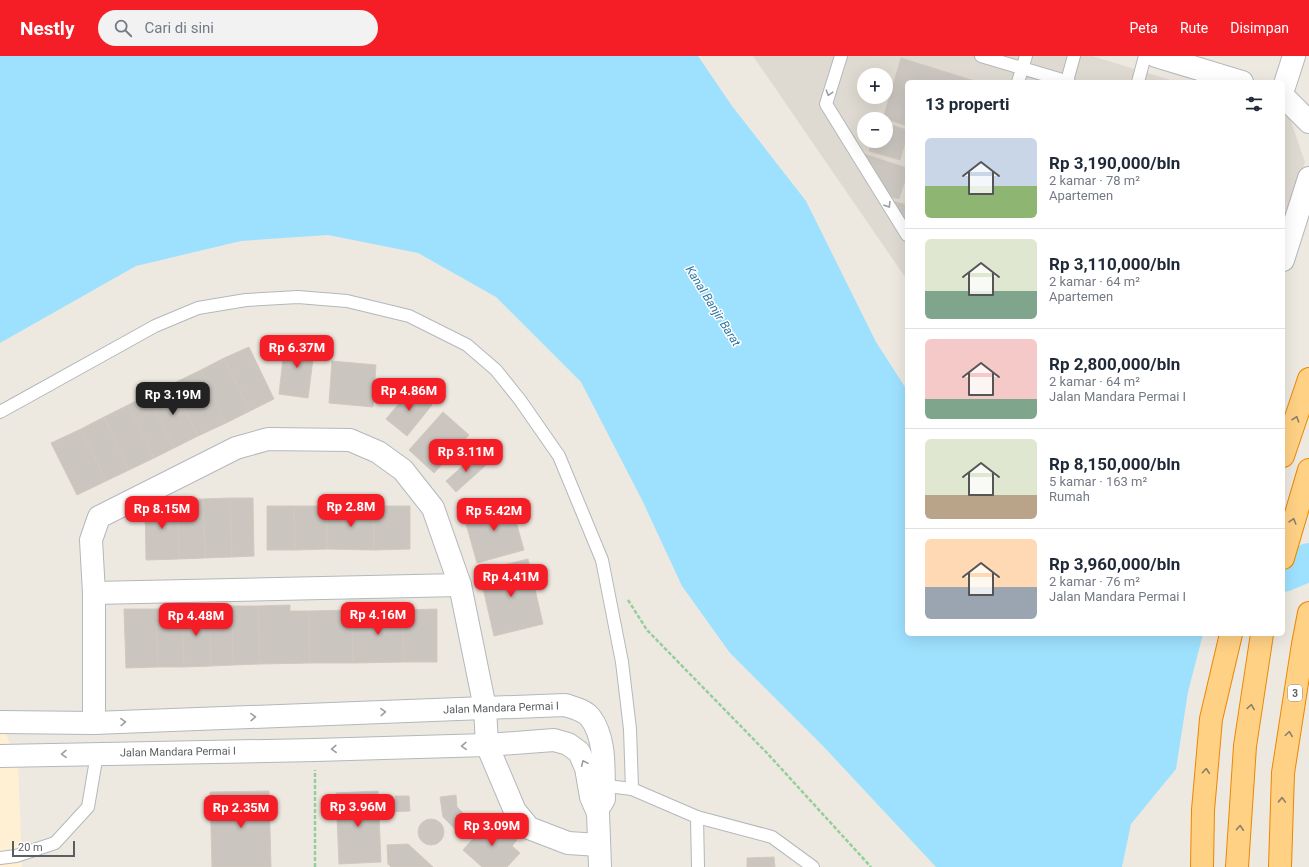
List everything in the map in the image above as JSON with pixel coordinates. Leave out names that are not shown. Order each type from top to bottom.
[{"type":"highway","points":[[1285,450],[1309,380]]},
{"type":"highway","points":[[1285,551],[1307,475]]},
{"type":"highway","name":"3","points":[[1280,867],[1283,773],[1309,613]]},
{"type":"highway","points":[[1202,867],[1203,810],[1211,719],[1231,636]]},
{"type":"highway","points":[[1237,867],[1245,746],[1262,636]]},
{"type":"street","points":[[1156,56],[1235,80]]},
{"type":"street","points":[[1285,84],[1294,56]]},
{"type":"street","points":[[1285,98],[1309,122]]},
{"type":"street","points":[[1285,254],[1309,178]]},
{"type":"street","points":[[94,723],[94,593],[91,540],[99,517],[236,448],[268,438],[350,440],[378,452],[403,470],[433,508],[460,585],[485,708],[487,745],[515,811],[529,828],[568,843],[599,845],[600,867]]},
{"type":"street","points":[[94,593],[460,585]]},
{"type":"street","name":"Jalan Mandara Permai I","points":[[0,722],[94,723],[565,705],[578,709],[589,717],[597,730],[601,741],[596,785],[591,797],[598,813],[599,845]]},
{"type":"street","name":"Jalan Mandara Permai I","points":[[0,756],[315,750],[487,745],[554,740],[568,744],[579,752],[596,785]]},
{"type":"lane","points":[[841,56],[826,104],[905,232]]},
{"type":"lane","points":[[981,56],[1061,80]]},
{"type":"lane","points":[[1019,80],[1026,56]]},
{"type":"lane","points":[[1068,80],[1074,56]]},
{"type":"lane","points":[[1139,80],[1145,56]]},
{"type":"lane","points":[[0,412],[155,326],[198,308],[246,300],[298,297],[347,301],[409,316],[467,345],[496,370],[520,400],[559,456],[602,560],[622,662],[630,730],[632,789]]},
{"type":"lane","points":[[0,858],[16,856],[55,843],[88,807],[97,754]]},
{"type":"lane","points":[[596,785],[632,789],[697,817],[772,837],[813,867]]},
{"type":"lane","points":[[697,817],[698,867]]},
{"type":"path","points":[[626,598],[647,630],[767,753],[870,867]]},
{"type":"path","points":[[315,750],[315,867]]},
{"type":"shaded area","points":[[753,56],[1092,56],[1170,80],[905,80],[905,277]]},
{"type":"shaded area","points":[[1285,115],[1289,116],[1305,162],[1285,226]]},
{"type":"shaded area","points":[[0,720],[18,762],[22,867],[0,867]]},
{"type":"water","points":[[0,56],[698,56],[732,106],[806,201],[876,342],[905,387],[905,636],[1202,636],[1188,692],[1176,769],[1131,824],[1122,867],[936,867],[823,746],[730,653],[682,586],[642,500],[581,382],[496,297],[418,253],[328,235],[241,241],[136,266],[0,343]]},
{"type":"building","points":[[901,58],[972,80],[905,80],[905,125],[893,121],[893,112],[885,112],[887,104],[893,104],[893,85]]},
{"type":"building","points":[[893,125],[905,129],[905,143],[900,160],[869,151],[870,148],[893,148]]},
{"type":"building","points":[[864,154],[905,167],[905,181],[899,199],[887,196]]},
{"type":"building","points":[[889,200],[905,204],[905,220]]},
{"type":"building","points":[[285,341],[315,344],[308,398],[279,394]]},
{"type":"building","points":[[249,347],[274,399],[250,411],[224,358]]},
{"type":"building","points":[[224,358],[250,411],[226,423],[201,370]]},
{"type":"building","points":[[332,361],[376,365],[373,407],[329,403]]},
{"type":"building","points":[[201,370],[226,423],[198,436],[172,384]]},
{"type":"building","points":[[172,384],[198,436],[174,448],[148,395]]},
{"type":"building","points":[[412,388],[432,405],[407,436],[386,419]]},
{"type":"building","points":[[148,395],[174,448],[154,458],[128,405]]},
{"type":"building","points":[[128,405],[154,458],[129,470],[104,417]]},
{"type":"building","points":[[443,412],[469,435],[434,473],[409,450]]},
{"type":"building","points":[[104,417],[129,470],[106,481],[81,429]]},
{"type":"building","points":[[81,429],[106,481],[77,495],[51,443]]},
{"type":"building","points":[[476,454],[486,465],[456,492],[446,481]]},
{"type":"building","points":[[230,498],[232,557],[205,558],[203,499]]},
{"type":"building","points":[[230,498],[253,498],[254,556],[232,557]]},
{"type":"building","points":[[203,499],[205,558],[179,559],[177,500]]},
{"type":"building","points":[[177,500],[179,559],[146,560],[145,501]]},
{"type":"building","points":[[510,500],[524,550],[477,563],[463,513]]},
{"type":"building","points":[[267,506],[294,506],[295,550],[267,550]]},
{"type":"building","points":[[294,506],[327,506],[327,549],[295,550]]},
{"type":"building","points":[[327,506],[374,506],[374,550],[327,549]]},
{"type":"building","points":[[374,506],[410,506],[410,549],[374,550]]},
{"type":"building","points":[[528,559],[543,624],[494,636],[479,571]]},
{"type":"building","points":[[290,605],[290,611],[309,611],[310,663],[260,664],[258,606]]},
{"type":"building","points":[[232,606],[258,606],[260,664],[233,665]]},
{"type":"building","points":[[232,606],[233,665],[211,666],[209,607]]},
{"type":"building","points":[[209,607],[211,666],[184,667],[182,608]]},
{"type":"building","points":[[182,608],[184,667],[158,667],[156,609]]},
{"type":"building","points":[[124,609],[156,609],[158,667],[126,668]]},
{"type":"building","points":[[437,609],[437,662],[404,662],[403,610]]},
{"type":"building","points":[[352,610],[403,610],[404,662],[353,663]]},
{"type":"building","points":[[352,610],[353,663],[310,663],[309,611]]},
{"type":"building","points":[[269,791],[271,867],[212,867],[210,792]]},
{"type":"building","points":[[378,791],[381,862],[339,864],[336,793]]},
{"type":"building","points":[[456,795],[457,807],[473,823],[461,835],[443,817],[440,797]]},
{"type":"building","points":[[395,796],[409,796],[410,811],[388,812],[387,801],[395,800]]},
{"type":"building","points":[[431,819],[440,823],[444,832],[440,841],[431,845],[422,841],[418,832],[422,823]]},
{"type":"building","points":[[489,820],[505,835],[508,831],[517,840],[512,846],[520,853],[507,867],[482,867],[463,850]]},
{"type":"building","points":[[408,844],[433,867],[391,867],[388,864],[387,845]]},
{"type":"building","points":[[774,857],[775,867],[747,867],[747,858]]},
{"type":"waterway","name":"Kanal Banjir Barat","points":[[1285,572],[1309,562]]}]
